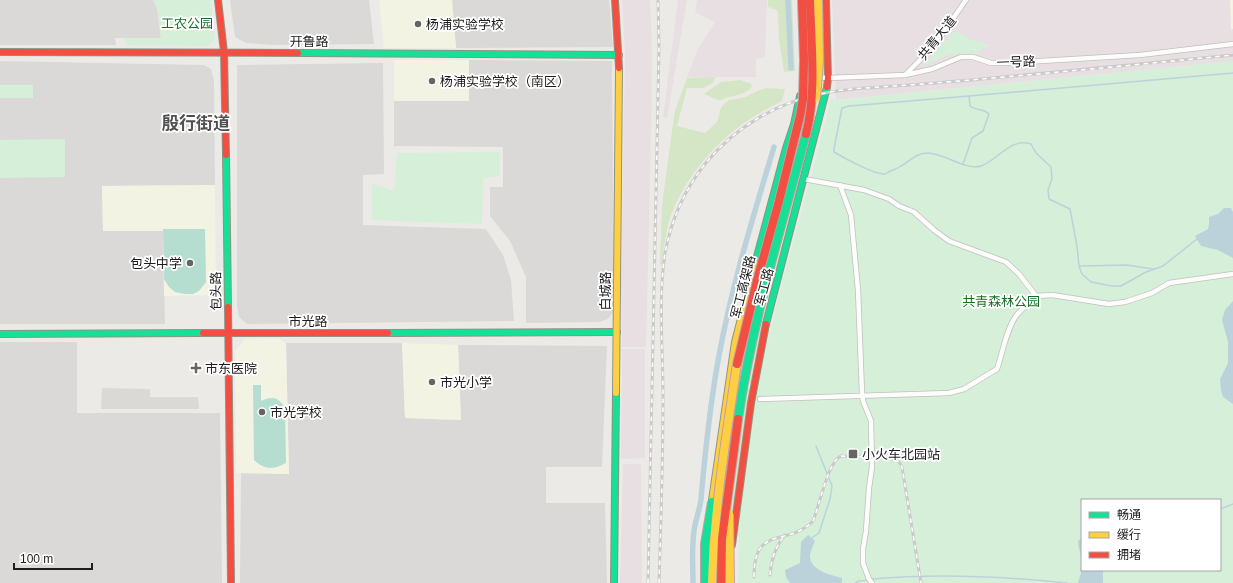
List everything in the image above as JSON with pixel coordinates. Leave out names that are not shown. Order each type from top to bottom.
[{"type":"main road","name":"包头路","points":[[218,0],[224,52],[231,583]]},
{"type":"main road","name":"白城路","points":[[614,583],[619,54],[615,0]]},
{"type":"main road","name":"军工路","points":[[706,583],[708,537],[712,498],[724,407],[735,342],[754,263],[794,124],[802,85],[801,0]]},
{"type":"main road","name":"军工高架路","points":[[712,583],[713,543],[722,461],[739,352],[800,116],[804,78],[801,0]]},
{"type":"main road","name":"军工高架路","points":[[721,583],[721,551],[729,483],[738,417],[750,353],[770,267],[809,122],[812,81],[810,0]]},
{"type":"main road","points":[[809,122],[818,86],[818,0]]},
{"type":"main road","name":"军工路","points":[[729,583],[729,569],[751,403],[762,341],[826,92],[828,78],[826,0]]},
{"type":"main road","name":"开鲁路","points":[[0,52],[619,54]]},
{"type":"main road","name":"市光路","points":[[0,334],[228,332],[616,332]]},
{"type":"main road","points":[[706,583],[705,544],[714,492],[722,461]]},
{"type":"main road","points":[[729,483],[729,583]]},
{"type":"street","name":"共青大道","points":[[905,75],[933,47],[966,0]]},
{"type":"street","name":"一号路","points":[[802,76],[828,78],[905,75],[932,69],[961,57],[973,57],[991,63],[1140,55],[1233,44]]},
{"type":"street","points":[[804,179],[864,190],[889,198],[899,206],[914,212],[934,230],[950,241],[1006,262],[1019,274],[1036,296]]},
{"type":"street","points":[[840,185],[850,215],[852,228],[858,290],[862,396],[871,421],[872,467],[863,549],[863,563],[872,583]]},
{"type":"street","points":[[760,399],[950,393],[964,389],[997,369],[1009,330],[1017,315],[1036,296],[1052,295],[1109,304],[1125,302],[1152,293],[1169,283],[1232,275]]},
{"type":"shaded area","points":[[0,0],[153,0],[157,8],[161,39],[115,38],[116,45],[0,45]]},
{"type":"shaded area","points":[[230,0],[369,0],[374,44],[272,45],[246,43],[235,37]]},
{"type":"shaded area","name":"杨浦实验学校","points":[[379,0],[452,0],[456,48],[384,48]]},
{"type":"shaded area","points":[[452,0],[609,0],[613,47],[456,48]]},
{"type":"shaded area","points":[[622,0],[650,0],[652,55],[646,347],[622,347],[621,277],[625,54]]},
{"type":"shaded area","points":[[678,0],[687,0],[667,118],[663,117]]},
{"type":"shaded area","points":[[697,0],[767,0],[765,57],[756,60],[756,77],[687,77],[698,49],[715,22],[695,12]]},
{"type":"shaded area","points":[[832,0],[1233,0],[1233,61],[836,100]]},
{"type":"shaded area","points":[[1230,0],[1233,0],[1233,29],[1231,29]]},
{"type":"shaded area","name":"杨浦实验学校（南区）","points":[[394,60],[469,60],[469,101],[394,101]]},
{"type":"shaded area","points":[[469,60],[612,61],[614,311],[608,319],[599,322],[526,323],[526,277],[510,241],[490,216],[490,187],[503,187],[503,147],[394,146],[394,101],[469,101]]},
{"type":"shaded area","points":[[0,61],[204,65],[211,69],[214,81],[215,185],[102,186],[103,231],[163,231],[165,324],[0,324]]},
{"type":"shaded area","points":[[383,63],[384,174],[363,175],[363,225],[486,229],[503,255],[511,280],[514,321],[247,324],[239,317],[237,306],[237,65]]},
{"type":"shaded area","name":"包头中学","points":[[215,185],[216,295],[164,296],[163,231],[103,231],[102,186]]},
{"type":"shaded area","name":"市光学校","points":[[279,338],[286,343],[289,474],[236,473],[235,351],[245,339]]},
{"type":"shaded area","points":[[0,342],[77,342],[77,413],[220,413],[222,583],[0,583]]},
{"type":"shaded area","points":[[286,343],[402,343],[405,418],[461,420],[458,345],[607,346],[602,467],[546,467],[546,503],[605,503],[607,583],[240,583],[241,473],[289,474]]},
{"type":"shaded area","name":"市光小学","points":[[402,343],[458,345],[461,420],[405,418]]},
{"type":"shaded area","points":[[622,349],[645,349],[645,458],[621,459]]},
{"type":"shaded area","points":[[102,388],[150,389],[150,397],[198,397],[199,409],[101,409]]},
{"type":"shaded area","points":[[623,464],[641,464],[642,583],[620,583]]},
{"type":"green space","name":"工农公园","points":[[153,0],[211,0],[215,40],[207,46],[126,45],[123,38],[161,38],[157,8]]},
{"type":"green space","points":[[768,0],[792,0],[795,71],[784,72],[779,40],[778,14],[777,10],[768,7]]},
{"type":"green space","points":[[955,30],[980,43],[990,45],[976,53],[950,54],[923,66]]},
{"type":"green space","name":"共青森林公园","points":[[1233,61],[1233,583],[738,583],[741,506],[748,443],[756,396],[772,321],[831,99],[840,100]]},
{"type":"green space","points":[[715,77],[713,83],[703,88],[687,88],[677,126],[705,133],[717,122],[721,108],[729,100],[746,97],[766,88],[785,89],[782,101],[758,114],[737,128],[712,151],[700,165],[681,194],[673,210],[668,225],[662,264],[660,265],[662,206],[675,111],[687,78]]},
{"type":"green space","points":[[740,80],[750,83],[752,86],[742,94],[718,100],[704,94],[721,82]]},
{"type":"green space","points":[[0,85],[33,85],[33,98],[0,98]]},
{"type":"green space","points":[[820,99],[761,331],[751,383],[736,381],[804,103]]},
{"type":"green space","points":[[65,139],[65,177],[0,178],[0,140]]},
{"type":"green space","points":[[499,152],[500,176],[483,178],[482,224],[372,220],[372,184],[394,191],[397,153]]},
{"type":"green space","points":[[163,229],[205,229],[206,282],[199,291],[193,294],[175,292],[169,287],[164,279]]},
{"type":"green space","points":[[253,385],[261,385],[261,401],[268,398],[274,398],[280,401],[285,407],[286,463],[277,467],[269,468],[262,466],[254,460]]},
{"type":"green space","points":[[734,386],[751,388],[729,540],[715,538]]},
{"type":"water","points":[[1224,208],[1231,208],[1233,212],[1233,258],[1218,250],[1201,246],[1195,236],[1208,229],[1209,217],[1218,214]]},
{"type":"water","points":[[1233,301],[1233,404],[1223,397],[1220,379],[1228,363],[1228,342],[1222,320],[1225,310]]},
{"type":"water","points":[[808,535],[815,541],[810,556],[811,561],[817,569],[822,572],[842,578],[842,583],[790,583],[786,577],[785,570],[800,563],[801,542]]},
{"type":"water","points":[[1081,538],[1081,556],[1078,546],[1078,541]]},
{"type":"water","points":[[1103,571],[1103,583],[1078,583],[1081,572]]},
{"type":"waterway","points":[[788,0],[791,68]]},
{"type":"waterway","points":[[969,96],[1233,73]]},
{"type":"waterway","points":[[963,164],[972,138],[983,131],[989,114],[970,106],[969,96],[849,106],[842,108],[834,152],[860,166],[880,174],[886,174],[924,153],[934,154],[962,164],[975,167],[987,163],[1011,146],[1024,143],[1031,144],[1036,153],[1051,167],[1052,179],[1048,190],[1049,199],[1070,209],[1079,266],[1082,274],[1091,282],[1121,286],[1146,272],[1163,266],[1197,239]]},
{"type":"waterway","points":[[693,583],[694,532],[701,502],[708,430],[723,334],[750,226],[774,147]]},
{"type":"waterway","points":[[1079,266],[1127,265],[1153,269]]},
{"type":"waterway","points":[[810,539],[819,533],[830,499],[832,486],[816,446]]},
{"type":"waterway","points":[[1221,509],[1233,504]]},
{"type":"waterway","points":[[872,579],[921,576],[970,576],[1067,583]]},
{"type":"waterway","points":[[855,583],[868,580]]},
{"type":"railway","points":[[648,583],[659,48],[658,0]]},
{"type":"railway","points":[[659,583],[663,419],[661,306],[665,253],[675,217],[691,184],[705,164],[730,138],[744,127],[775,109],[808,97],[834,91],[1053,73],[1233,55]]},
{"type":"railway","points":[[754,577],[755,560],[760,549],[766,543],[774,539],[793,534],[803,529],[813,521],[828,475],[836,460],[841,456],[890,458],[899,462],[902,467],[921,583]]},
{"type":"railway","points":[[770,575],[774,554],[785,535]]},
{"type":"traffic: fast","points":[[298,53],[619,55]]},
{"type":"traffic: fast","points":[[766,324],[827,87]]},
{"type":"traffic: fast","points":[[755,264],[786,148],[794,124],[800,96]]},
{"type":"traffic: fast","points":[[738,419],[759,311],[806,134]]},
{"type":"traffic: fast","points":[[226,155],[228,307]]},
{"type":"traffic: fast","points":[[388,333],[617,332]]},
{"type":"traffic: fast","points":[[0,334],[203,333]]},
{"type":"traffic: fast","points":[[614,583],[616,393]]},
{"type":"traffic: fast","points":[[705,583],[705,544],[712,502]]},
{"type":"traffic: slow","points":[[816,97],[819,63],[818,0]]},
{"type":"traffic: slow","points":[[616,393],[619,68]]},
{"type":"traffic: slow","points":[[711,507],[735,342],[755,264]]},
{"type":"traffic: slow","points":[[712,583],[718,500],[737,364]]},
{"type":"traffic: slow","points":[[729,514],[730,583]]},
{"type":"traffic: jam","points":[[218,0],[224,52],[226,155]]},
{"type":"traffic: jam","points":[[615,0],[619,68]]},
{"type":"traffic: jam","points":[[737,364],[800,116],[803,99],[804,60],[802,0]]},
{"type":"traffic: jam","points":[[806,134],[812,84],[810,0]]},
{"type":"traffic: jam","points":[[826,0],[827,87]]},
{"type":"traffic: jam","points":[[0,52],[298,53]]},
{"type":"traffic: jam","points":[[228,307],[231,583]]},
{"type":"traffic: jam","points":[[732,545],[751,403],[766,324]]},
{"type":"traffic: jam","points":[[203,333],[388,333]]},
{"type":"traffic: jam","points":[[721,583],[722,539],[738,419]]},
{"type":"place","name":"杨浦实验学校","points":[[418,24]]},
{"type":"place","name":"杨浦实验学校（南区）","points":[[432,81]]},
{"type":"place","name":"包头中学","points":[[190,263]]},
{"type":"place","name":"市东医院","points":[[196,368]]},
{"type":"place","name":"市光小学","points":[[432,382]]},
{"type":"place","name":"市光学校","points":[[262,412]]},
{"type":"place","name":"小火车北园站","points":[[853,454]]},
{"type":"district","name":"殷行街道","points":[[196,123]]}]
